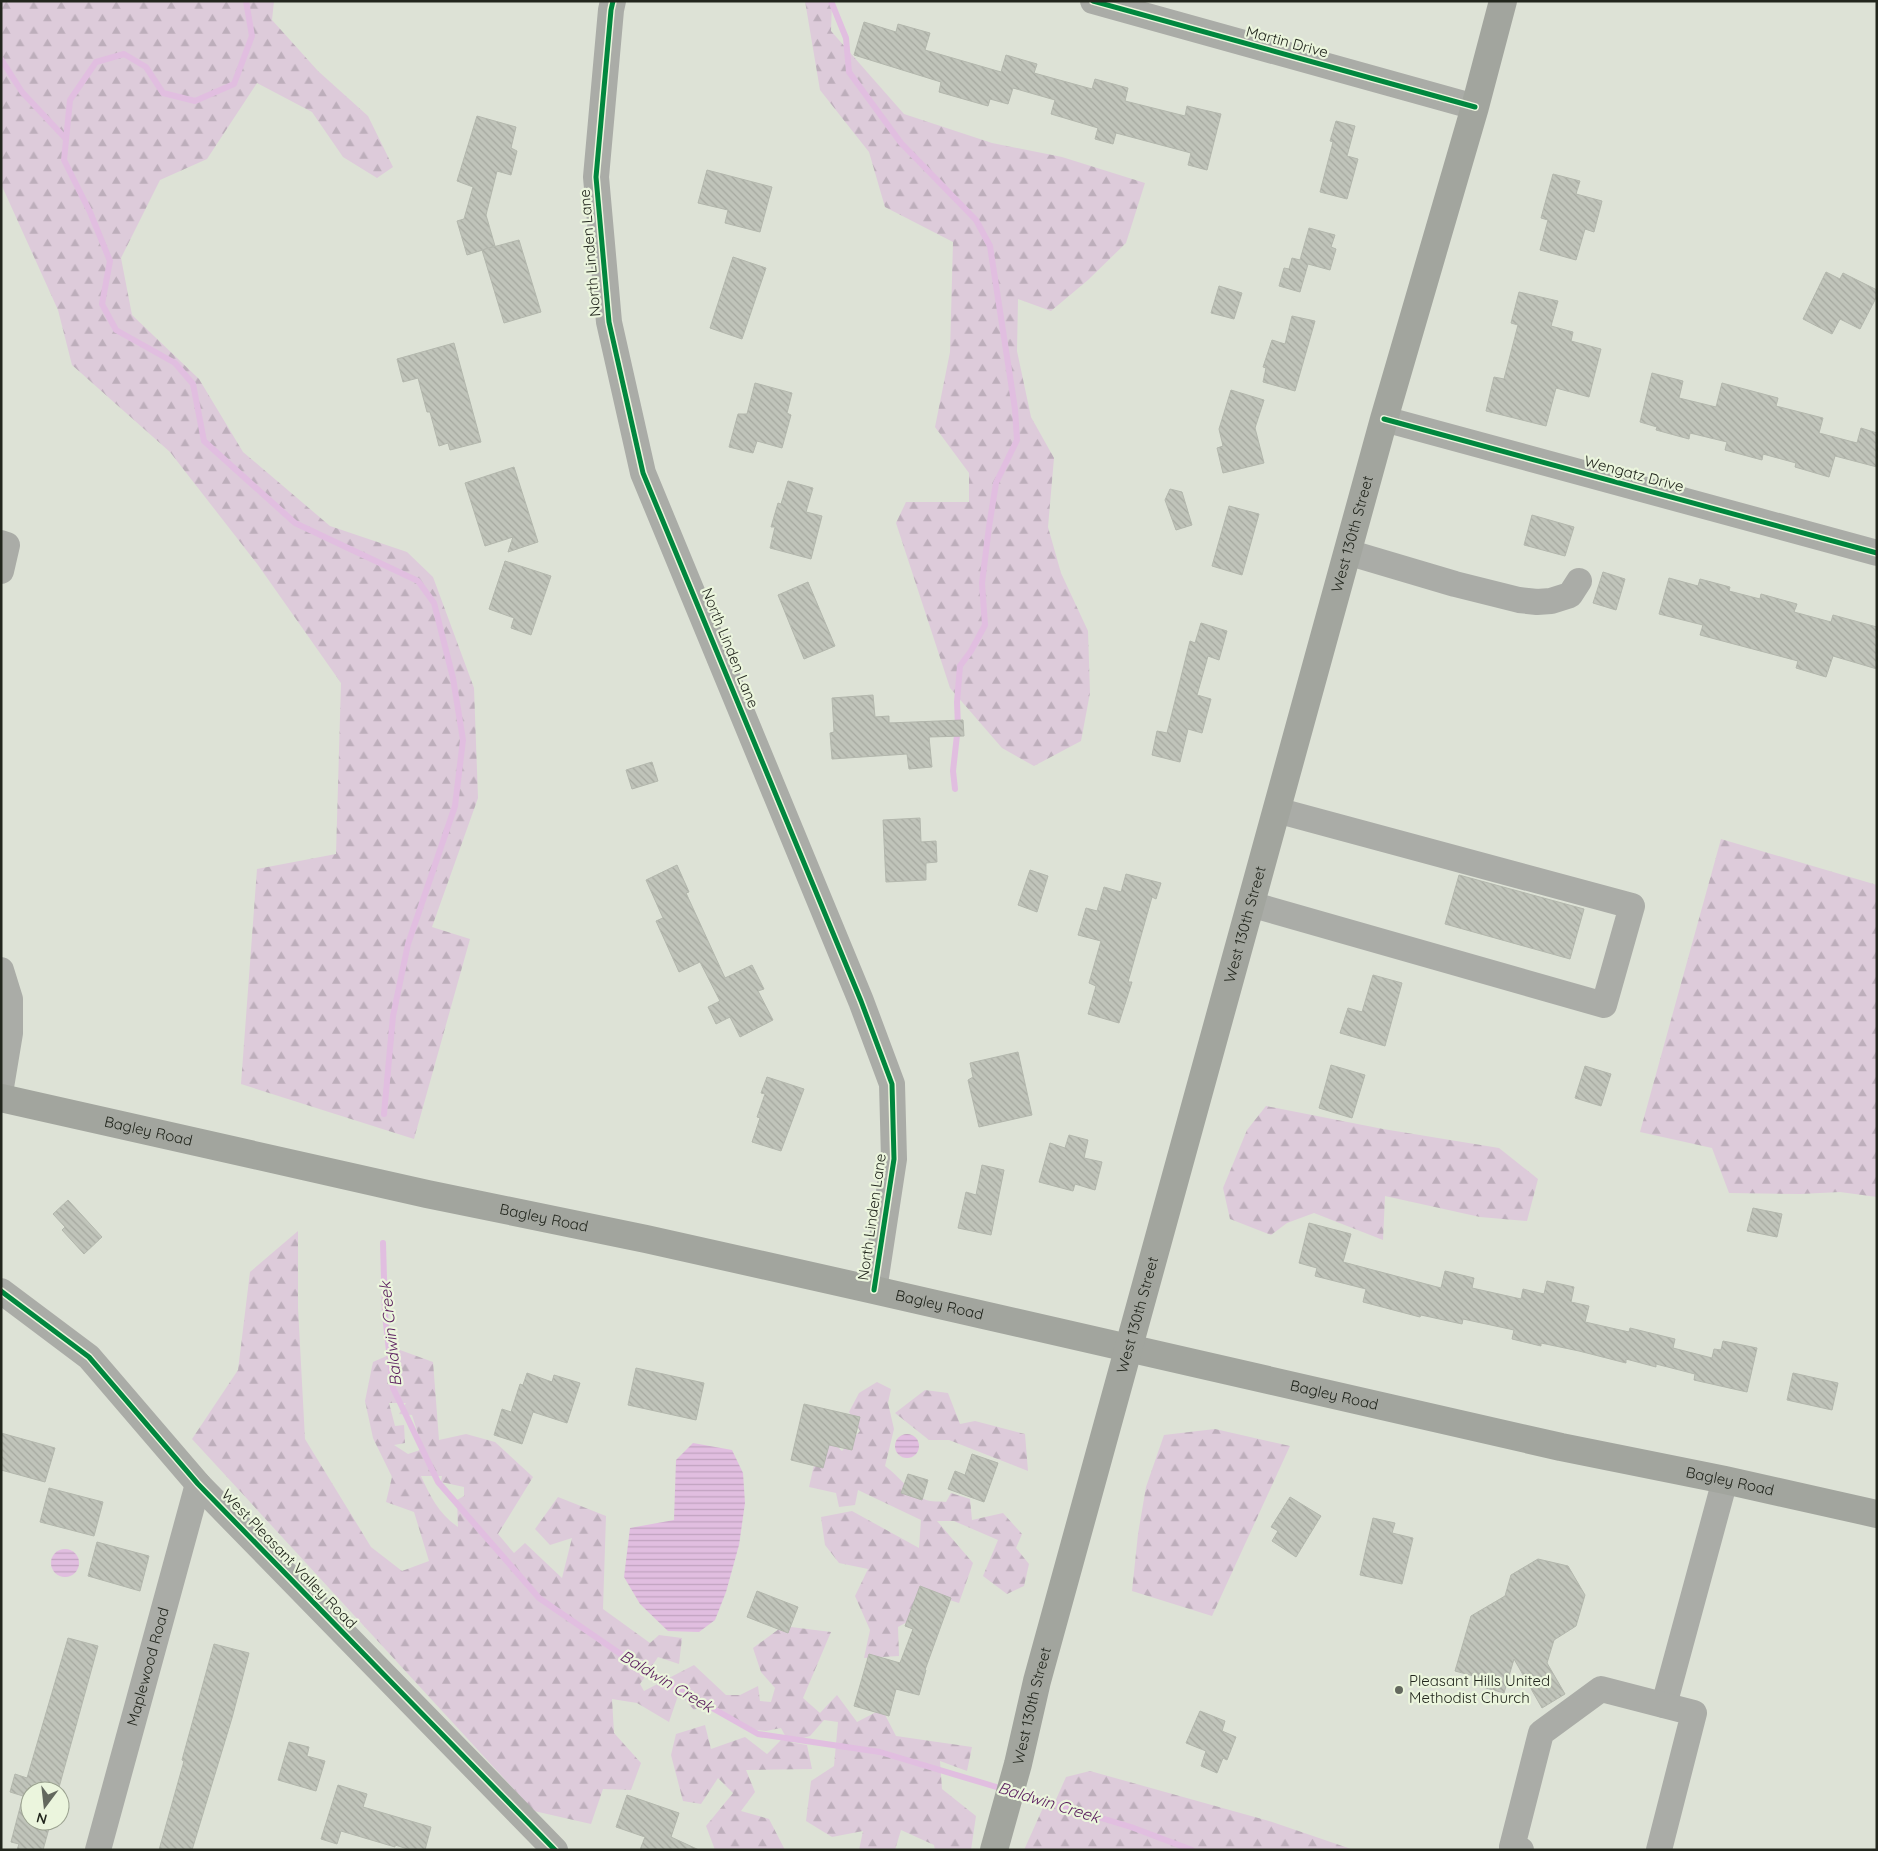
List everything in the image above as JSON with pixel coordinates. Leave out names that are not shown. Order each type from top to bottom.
[{"type":"main road","name":"West 130th Street","points":[[994,1850],[1018,1764],[1037,1681],[1250,904],[1384,418],[1476,107],[1503,1]]},
{"type":"main road","name":"Bagley Road","points":[[1,1098],[408,1190],[646,1239],[1561,1446],[1877,1514]]},
{"type":"street","name":"North Linden Lane","points":[[613,1],[596,177],[609,322],[644,474],[858,992],[892,1084],[894,1159],[874,1290]]},
{"type":"street","name":"Martin Drive","points":[[1093,1],[1476,107]]},
{"type":"street","name":"Wengatz Drive","points":[[1384,418],[1877,553]]},
{"type":"street","points":[[1,543],[7,545],[1,571]]},
{"type":"street","points":[[1347,552],[1455,584],[1519,600],[1551,601],[1570,595],[1579,582]]},
{"type":"street","points":[[1250,904],[1604,1005],[1632,906],[1276,810]]},
{"type":"street","points":[[1,970],[10,999],[10,1033],[1,1087]]},
{"type":"street","name":"West Pleasant Valley Road","points":[[1,1291],[89,1357],[198,1484],[555,1850]]},
{"type":"street","points":[[1664,1705],[1725,1480]]},
{"type":"street","name":"Maplewood Road","points":[[98,1850],[198,1484]]},
{"type":"street","points":[[1521,1850],[1512,1847],[1541,1733],[1601,1689],[1694,1713],[1659,1850]]},
{"type":"green space","points":[[1,1],[274,1],[272,20],[318,71],[368,116],[393,167],[377,178],[343,157],[312,112],[257,83],[207,159],[160,180],[121,258],[132,315],[199,379],[243,452],[330,526],[407,552],[433,577],[474,688],[478,798],[432,927],[470,939],[414,1139],[241,1084],[257,869],[336,854],[341,683],[258,565],[170,452],[72,365],[58,310],[1,184]]},
{"type":"green space","points":[[805,1],[832,1],[831,31],[904,114],[992,143],[1062,157],[1145,183],[1126,243],[1088,280],[1051,311],[1018,299],[1017,351],[1031,417],[1054,458],[1048,527],[1061,573],[1088,631],[1090,693],[1081,741],[1034,766],[1002,748],[950,688],[896,523],[906,502],[969,502],[969,473],[935,427],[950,352],[953,242],[885,207],[869,152],[820,90]]},
{"type":"green space","points":[[1721,839],[1877,885],[1877,1197],[1840,1192],[1800,1194],[1729,1193],[1712,1148],[1640,1132]]},
{"type":"green space","points":[[1266,1106],[1383,1129],[1499,1148],[1538,1179],[1527,1221],[1480,1217],[1385,1196],[1383,1240],[1314,1213],[1287,1223],[1271,1235],[1230,1219],[1223,1188],[1247,1130]]},
{"type":"green space","points":[[298,1231],[298,1308],[305,1439],[371,1547],[402,1571],[429,1561],[414,1512],[386,1502],[392,1477],[373,1438],[365,1401],[373,1362],[400,1350],[433,1362],[439,1440],[466,1434],[495,1442],[533,1477],[498,1534],[514,1553],[525,1543],[562,1578],[572,1538],[550,1545],[535,1529],[558,1497],[606,1516],[603,1609],[650,1643],[659,1635],[682,1638],[679,1664],[658,1657],[640,1684],[644,1691],[694,1665],[726,1695],[740,1695],[758,1686],[760,1701],[771,1702],[775,1688],[761,1672],[753,1648],[783,1626],[831,1632],[803,1698],[820,1713],[837,1695],[857,1722],[882,1709],[896,1736],[972,1747],[967,1771],[940,1761],[942,1789],[976,1816],[971,1850],[935,1850],[934,1845],[901,1830],[895,1850],[859,1850],[863,1831],[832,1837],[806,1821],[811,1781],[834,1766],[838,1722],[824,1720],[810,1736],[789,1742],[807,1745],[812,1769],[746,1770],[755,1792],[741,1811],[769,1819],[785,1850],[715,1850],[706,1826],[733,1793],[718,1778],[701,1804],[683,1801],[671,1755],[676,1734],[705,1725],[711,1749],[745,1737],[767,1754],[781,1740],[788,1741],[781,1728],[766,1731],[750,1729],[708,1704],[694,1710],[679,1693],[669,1722],[637,1703],[612,1699],[614,1733],[641,1763],[631,1790],[603,1789],[591,1824],[534,1811],[192,1439],[238,1370],[250,1272]],"holes":[[[389,1403],[406,1403],[399,1414],[412,1415],[423,1449],[408,1454],[394,1445],[405,1443],[404,1425],[395,1426]],[[421,1476],[442,1476],[441,1482],[464,1487],[464,1496],[457,1500],[458,1527],[440,1510]]]},
{"type":"green space","points":[[877,1382],[891,1389],[888,1403],[894,1429],[885,1466],[915,1493],[926,1500],[946,1502],[951,1493],[970,1499],[972,1520],[1003,1513],[1022,1534],[1016,1548],[1029,1564],[1024,1586],[1007,1594],[983,1576],[998,1540],[954,1521],[937,1521],[973,1563],[959,1603],[934,1595],[916,1617],[898,1627],[899,1656],[864,1658],[870,1630],[855,1596],[868,1569],[839,1563],[825,1545],[821,1517],[852,1511],[919,1548],[921,1520],[858,1490],[855,1505],[839,1507],[836,1493],[809,1487],[819,1443],[832,1441],[842,1451],[860,1431],[849,1412],[859,1393]]},
{"type":"green space","points":[[925,1390],[948,1393],[960,1424],[975,1421],[1025,1434],[1028,1471],[949,1440],[929,1440],[895,1413]]},
{"type":"green space","points":[[1215,1429],[1290,1446],[1212,1616],[1132,1591],[1138,1534],[1146,1487],[1164,1435]]},
{"type":"green space","points":[[1090,1771],[1269,1821],[1354,1850],[1024,1850],[1046,1801],[1054,1804],[1066,1777]]},
{"type":"shaded area","points":[[907,1434],[912,1435],[918,1441],[918,1451],[912,1457],[907,1458],[902,1457],[896,1451],[895,1446],[896,1441],[902,1435]]},
{"type":"shaded area","points":[[693,1443],[732,1450],[743,1473],[745,1503],[739,1545],[726,1592],[715,1620],[699,1632],[668,1631],[640,1604],[624,1577],[630,1528],[674,1520],[676,1460]]},
{"type":"shaded area","points":[[65,1549],[75,1553],[79,1563],[75,1573],[65,1577],[55,1573],[51,1563],[55,1553]]},
{"type":"building","points":[[864,22],[896,32],[898,24],[930,33],[925,50],[1001,72],[1006,55],[1037,64],[1034,73],[1092,89],[1095,79],[1128,88],[1125,101],[1185,116],[1187,106],[1221,114],[1207,170],[1188,165],[1191,153],[1116,133],[1113,144],[1095,139],[1098,128],[1051,114],[1055,100],[1013,88],[1008,104],[990,99],[988,106],[939,92],[941,82],[854,55]]},
{"type":"building","points":[[477,116],[516,127],[511,148],[517,151],[511,175],[497,171],[486,215],[495,246],[467,255],[457,221],[464,219],[473,187],[457,181]]},
{"type":"building","points":[[1336,121],[1355,126],[1347,156],[1358,159],[1347,199],[1320,192],[1333,142],[1330,141]]},
{"type":"building","points":[[707,170],[772,187],[760,232],[725,223],[728,210],[698,203]]},
{"type":"building","points":[[1553,174],[1580,181],[1576,194],[1602,201],[1594,232],[1585,229],[1576,260],[1540,250],[1548,220],[1541,218]]},
{"type":"building","points":[[1309,228],[1335,235],[1331,247],[1336,249],[1330,270],[1308,264],[1300,292],[1279,286],[1284,268],[1289,269],[1292,258],[1300,260]]},
{"type":"building","points":[[519,240],[541,312],[504,323],[482,250]]},
{"type":"building","points":[[733,257],[766,268],[742,339],[710,328]]},
{"type":"building","points":[[1826,272],[1840,279],[1843,273],[1877,290],[1877,296],[1860,329],[1840,319],[1832,334],[1803,319]]},
{"type":"building","points":[[1219,286],[1242,293],[1234,319],[1211,313]]},
{"type":"building","points":[[1519,292],[1558,301],[1551,326],[1573,332],[1571,341],[1601,349],[1589,397],[1556,388],[1546,426],[1486,411],[1494,377],[1504,379],[1518,325],[1511,323]]},
{"type":"building","points":[[1292,316],[1315,321],[1295,391],[1263,382],[1266,368],[1263,367],[1272,340],[1285,344]]},
{"type":"building","points":[[454,343],[481,442],[450,450],[448,443],[439,446],[418,378],[403,382],[397,359]]},
{"type":"building","points":[[1652,373],[1683,381],[1679,398],[1716,407],[1722,383],[1778,398],[1776,406],[1823,418],[1819,433],[1857,443],[1861,428],[1877,433],[1877,467],[1835,456],[1829,477],[1795,467],[1796,463],[1763,454],[1762,460],[1725,450],[1727,442],[1690,433],[1689,439],[1656,430],[1657,427],[1640,422]]},
{"type":"building","points":[[755,383],[792,393],[787,413],[791,415],[782,448],[757,441],[753,453],[729,447],[738,414],[747,414]]},
{"type":"building","points":[[1231,390],[1264,400],[1255,428],[1264,463],[1223,473],[1217,448],[1223,446],[1219,429]]},
{"type":"building","points":[[514,467],[538,542],[508,552],[513,537],[485,546],[465,483]]},
{"type":"building","points":[[788,481],[813,488],[806,512],[822,516],[811,559],[770,548],[775,527],[771,527],[778,503],[781,504]]},
{"type":"building","points":[[1170,489],[1182,492],[1192,525],[1176,530],[1165,500]]},
{"type":"building","points":[[1229,506],[1259,514],[1242,575],[1212,566]]},
{"type":"building","points":[[1532,515],[1574,527],[1565,556],[1524,545]]},
{"type":"building","points":[[505,561],[551,576],[531,635],[511,628],[514,618],[489,609]]},
{"type":"building","points":[[1603,572],[1625,579],[1616,610],[1593,603]]},
{"type":"building","points":[[1669,578],[1698,586],[1700,579],[1730,587],[1729,591],[1760,599],[1761,594],[1797,604],[1794,612],[1831,622],[1833,615],[1877,627],[1877,669],[1833,656],[1826,677],[1796,668],[1798,661],[1700,635],[1703,625],[1659,614]]},
{"type":"building","points":[[808,582],[835,646],[804,659],[778,595]]},
{"type":"building","points":[[1201,623],[1227,631],[1219,660],[1208,656],[1197,695],[1211,699],[1202,733],[1188,729],[1180,762],[1152,755],[1157,731],[1167,733],[1190,641],[1195,643]]},
{"type":"building","points":[[873,695],[875,717],[889,716],[889,723],[963,720],[964,736],[929,737],[932,767],[909,769],[907,754],[832,759],[830,733],[834,732],[832,698]]},
{"type":"building","points":[[652,762],[658,781],[632,789],[626,770]]},
{"type":"building","points":[[920,818],[921,842],[936,841],[937,862],[926,863],[926,880],[886,882],[883,820]]},
{"type":"building","points":[[677,865],[689,892],[686,893],[725,978],[752,965],[764,989],[758,991],[773,1020],[740,1037],[730,1017],[716,1024],[708,1007],[720,1001],[700,962],[679,972],[656,921],[663,918],[646,880]]},
{"type":"building","points":[[1030,870],[1048,876],[1037,912],[1018,905]]},
{"type":"building","points":[[1126,874],[1161,883],[1156,899],[1152,897],[1128,982],[1132,982],[1119,1023],[1088,1014],[1096,986],[1089,983],[1101,941],[1078,935],[1086,908],[1097,911],[1104,887],[1121,892]]},
{"type":"building","points":[[1459,875],[1584,909],[1570,959],[1445,924]]},
{"type":"building","points":[[1373,975],[1402,983],[1385,1046],[1340,1033],[1348,1008],[1362,1012]]},
{"type":"building","points":[[1018,1052],[1032,1115],[979,1127],[968,1080],[973,1077],[970,1063]]},
{"type":"building","points":[[1331,1065],[1365,1075],[1352,1118],[1319,1108]]},
{"type":"building","points":[[1585,1066],[1611,1074],[1601,1106],[1575,1098]]},
{"type":"building","points":[[767,1077],[804,1089],[781,1151],[752,1142],[760,1118],[757,1117],[765,1094],[761,1093]]},
{"type":"building","points":[[1069,1135],[1088,1140],[1084,1158],[1102,1162],[1095,1190],[1075,1184],[1073,1191],[1039,1182],[1050,1143],[1065,1148]]},
{"type":"building","points":[[982,1165],[1004,1170],[991,1235],[958,1228],[966,1192],[976,1195]]},
{"type":"building","points":[[68,1200],[102,1237],[84,1254],[62,1230],[65,1227],[53,1214]]},
{"type":"building","points":[[1753,1208],[1782,1214],[1777,1237],[1747,1231]]},
{"type":"building","points":[[1309,1223],[1351,1234],[1343,1262],[1441,1288],[1445,1271],[1474,1278],[1472,1288],[1521,1299],[1523,1289],[1544,1294],[1547,1281],[1574,1287],[1571,1302],[1589,1306],[1585,1322],[1629,1332],[1630,1328],[1675,1339],[1673,1348],[1712,1358],[1714,1349],[1721,1350],[1723,1341],[1757,1348],[1747,1392],[1694,1380],[1695,1374],[1656,1364],[1656,1367],[1626,1359],[1626,1363],[1541,1343],[1541,1346],[1512,1339],[1514,1330],[1463,1319],[1462,1324],[1421,1315],[1420,1317],[1363,1302],[1366,1289],[1315,1276],[1317,1268],[1299,1263]]},
{"type":"building","points":[[636,1368],[704,1383],[696,1420],[628,1405]]},
{"type":"building","points":[[527,1373],[552,1382],[554,1375],[580,1383],[567,1423],[533,1412],[522,1444],[494,1435],[502,1409],[511,1412],[520,1384],[523,1385]]},
{"type":"building","points":[[1793,1373],[1838,1383],[1832,1410],[1787,1400]]},
{"type":"building","points":[[804,1404],[860,1417],[852,1450],[829,1445],[823,1468],[791,1460]]},
{"type":"building","points":[[1,1433],[55,1448],[45,1482],[1,1470]]},
{"type":"building","points":[[972,1454],[998,1463],[984,1502],[948,1489],[955,1471],[965,1475]]},
{"type":"building","points":[[908,1474],[928,1480],[922,1500],[901,1493]]},
{"type":"building","points":[[49,1488],[103,1502],[94,1536],[40,1522]]},
{"type":"building","points":[[1290,1497],[1321,1516],[1296,1557],[1272,1541],[1278,1531],[1271,1527]]},
{"type":"building","points":[[1373,1518],[1395,1523],[1392,1533],[1413,1538],[1402,1584],[1360,1575]]},
{"type":"building","points":[[97,1542],[149,1556],[140,1591],[88,1576]]},
{"type":"building","points":[[1538,1559],[1568,1566],[1585,1595],[1576,1626],[1554,1640],[1547,1663],[1565,1694],[1542,1708],[1514,1659],[1504,1693],[1479,1686],[1481,1678],[1455,1671],[1471,1616],[1505,1596],[1511,1575]]},
{"type":"building","points":[[920,1586],[951,1598],[925,1670],[919,1695],[896,1689],[889,1716],[854,1706],[869,1654],[900,1663],[913,1629],[905,1626]]},
{"type":"building","points":[[757,1591],[798,1607],[788,1633],[747,1617]]},
{"type":"building","points":[[68,1638],[98,1646],[61,1781],[20,1781],[20,1795],[10,1792],[15,1774],[27,1778]]},
{"type":"building","points":[[214,1644],[249,1653],[232,1718],[192,1850],[159,1850],[184,1761],[182,1760]]},
{"type":"building","points":[[1200,1711],[1225,1721],[1222,1731],[1236,1737],[1227,1760],[1223,1758],[1217,1773],[1201,1766],[1206,1751],[1186,1743]]},
{"type":"building","points":[[289,1742],[309,1747],[307,1756],[325,1761],[316,1791],[278,1780]]},
{"type":"building","points":[[338,1785],[367,1794],[363,1807],[431,1827],[425,1850],[411,1850],[395,1845],[395,1847],[341,1831],[337,1844],[321,1839]]},
{"type":"building","points":[[627,1795],[679,1813],[671,1837],[699,1850],[640,1850],[645,1837],[616,1827]]},
{"type":"building","points":[[20,1808],[20,1831],[48,1831],[43,1850],[17,1850],[19,1844],[11,1842]]},
{"type":"waterway","points":[[246,1],[252,36],[234,84],[195,101],[163,93],[146,67],[124,54],[96,62],[70,100],[64,160],[90,212],[110,261],[102,304],[116,330],[175,363],[193,384],[204,441],[295,523],[418,581],[434,603],[453,678],[463,740],[455,806],[408,944],[393,1016],[384,1114]]},
{"type":"waterway","points":[[831,1],[846,38],[849,72],[901,143],[976,220],[990,246],[1015,409],[1017,440],[996,483],[982,583],[985,625],[971,651],[960,666],[957,702],[958,726],[953,771],[955,789]]},
{"type":"waterway","points":[[1,59],[22,92],[66,139]]},
{"type":"waterway","name":"Baldwin Creek","points":[[383,1243],[385,1314],[393,1388],[438,1482],[539,1598],[638,1666],[758,1734],[880,1752],[1003,1789]]},
{"type":"waterway","name":"Baldwin Creek","points":[[1015,1792],[1131,1827],[1192,1850]]},
{"type":"cycle path","points":[[613,1],[596,177],[609,322],[643,473],[861,1001],[892,1084],[894,1159],[874,1290]]},
{"type":"cycle path","points":[[1093,1],[1475,107]]},
{"type":"cycle path","points":[[1384,419],[1877,553]]},
{"type":"cycle path","points":[[1,1291],[89,1357],[198,1484],[555,1850]]},
{"type":"place","name":"Pleasant Hills United Methodist Church","points":[[1399,1690]]}]
